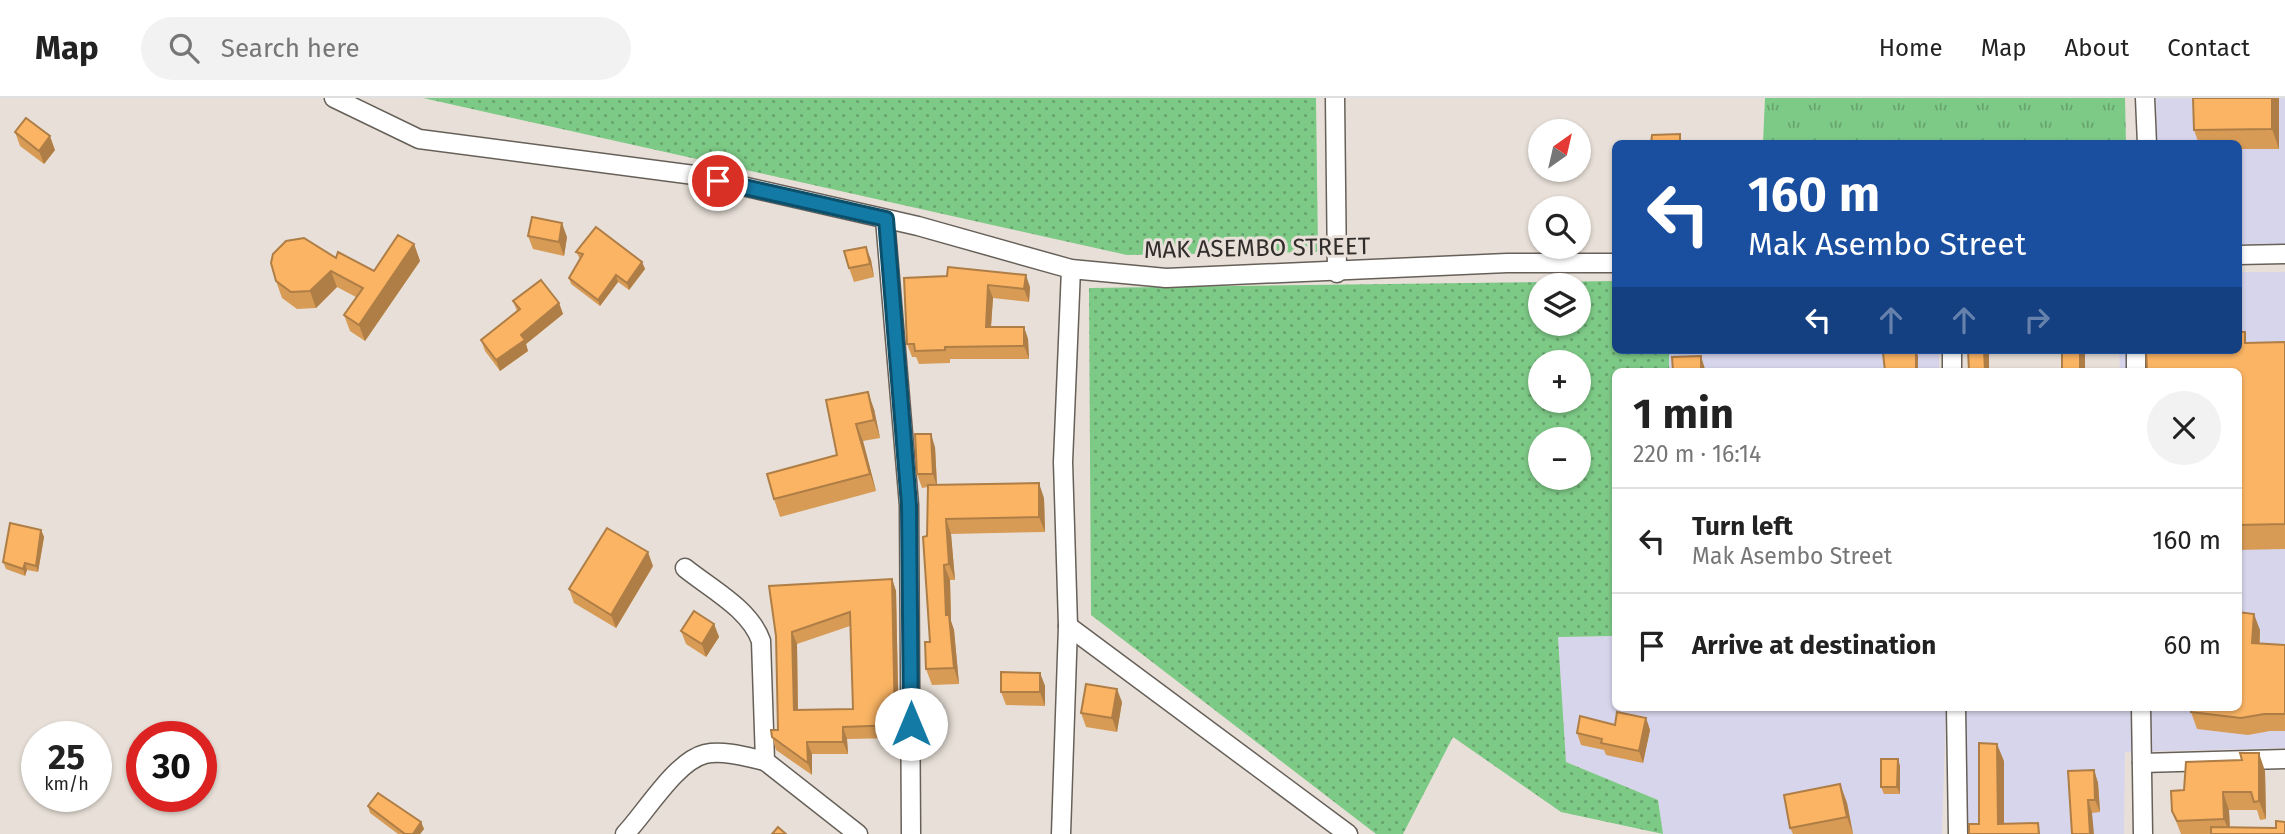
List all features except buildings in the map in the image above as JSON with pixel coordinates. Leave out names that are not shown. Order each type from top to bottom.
[{"type":"street","name":"MAK ASEMBO STREET","points":[[334,98],[419,139],[694,175],[886,219],[1071,269],[1166,278],[1337,273],[1507,263],[1612,263]]},
{"type":"street","points":[[1335,98],[1337,273]]},
{"type":"street","points":[[2145,98],[2147,140]]},
{"type":"street","points":[[886,219],[909,505],[912,834]]},
{"type":"street","points":[[2242,255],[2285,254]]},
{"type":"street","points":[[1061,834],[1068,626],[1063,462],[1071,269]]},
{"type":"street","points":[[685,568],[749,618],[757,629],[761,641],[765,761]]},
{"type":"street","points":[[1068,626],[1348,834]]},
{"type":"street","points":[[1956,711],[1958,834]]},
{"type":"street","points":[[2141,711],[2143,834]]},
{"type":"street","points":[[625,834],[683,765],[705,754],[732,754],[765,761],[858,834]]},
{"type":"street","points":[[2142,763],[2285,760]]},
{"type":"shaded area","points":[[2156,98],[2285,98],[2285,244],[2242,245],[2242,140],[2157,140]]},
{"type":"shaded area","points":[[2242,272],[2285,272],[2285,748],[2125,752],[2124,834],[1963,834],[1966,711],[2242,711],[2242,368],[2120,368],[2119,354],[2242,354]]},
{"type":"shaded area","points":[[1669,354],[1939,354],[1939,368],[1669,368]]},
{"type":"shaded area","points":[[1612,636],[1612,711],[1946,711],[1942,834],[1663,834],[1658,800],[1566,762],[1558,637]]},
{"type":"green space","points":[[423,98],[1316,98],[1318,252],[1127,255]]},
{"type":"green space","points":[[1765,98],[2125,98],[2126,140],[1763,140]]},
{"type":"green space","points":[[1591,281],[1612,281],[1612,354],[1669,354],[1669,368],[1612,368],[1612,636],[1558,637],[1566,762],[1658,800],[1663,834],[1561,812],[1453,737],[1403,834],[1376,834],[1091,615],[1089,288],[1528,282],[1528,336],[1591,336]]},
{"type":"route","points":[[718,181],[886,219],[909,505],[911,724]]}]
